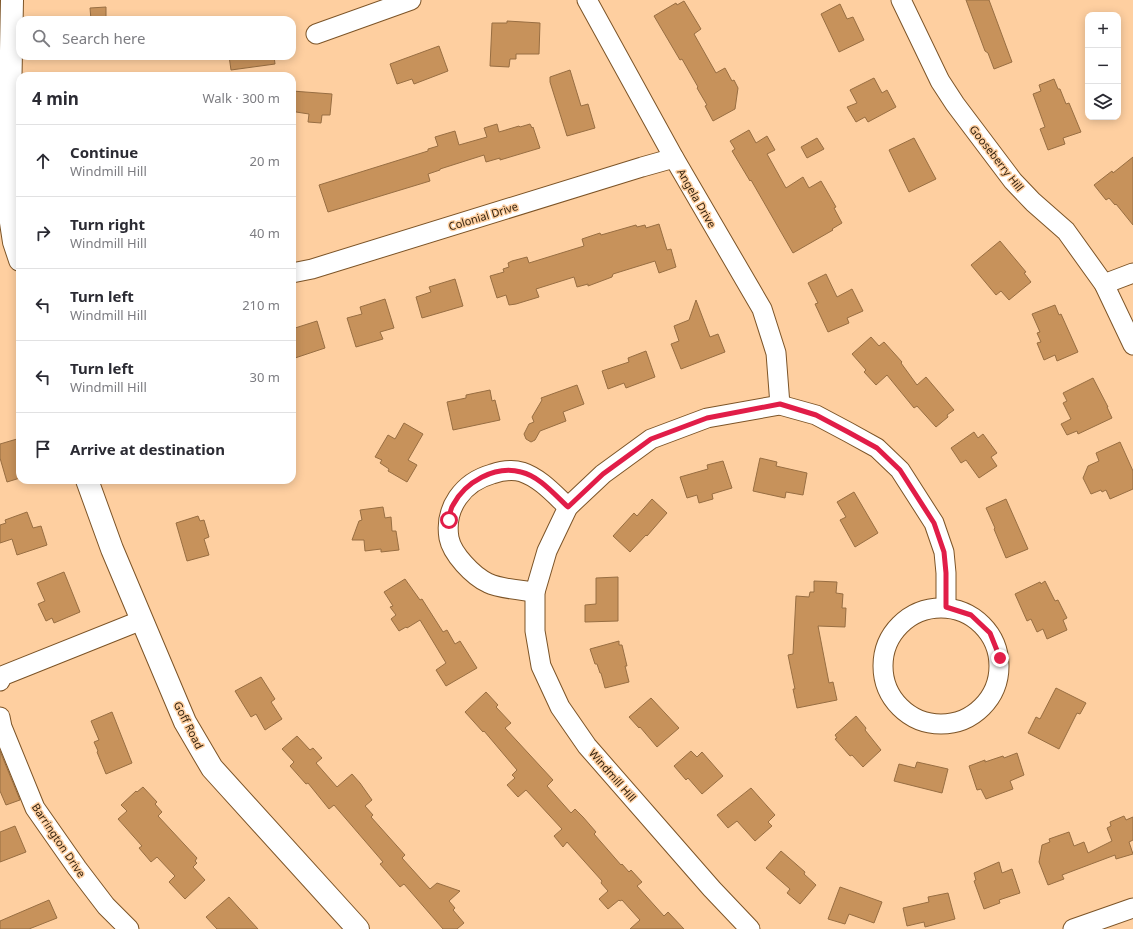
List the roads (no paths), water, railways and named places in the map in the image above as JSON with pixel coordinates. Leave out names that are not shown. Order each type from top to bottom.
[{"type":"street","points":[[12,0],[8,203],[16,248]]},
{"type":"street","points":[[316,34],[411,0]]},
{"type":"street","name":"Angela Drive","points":[[587,0],[674,158],[762,309],[776,353],[780,404]]},
{"type":"street","name":"Gooseberry Hill","points":[[901,0],[940,81],[955,104],[1013,181],[1066,231],[1104,284],[1133,345]]},
{"type":"street","name":"Colonial Drive","points":[[296,272],[312,269],[674,158]]},
{"type":"street","points":[[1104,284],[1133,273]]},
{"type":"street","name":"Windmill Hill","points":[[750,929],[712,889],[587,746],[560,707],[541,666],[535,631],[535,592],[547,551],[568,507],[603,474],[651,439],[707,418],[780,404],[816,415],[848,432],[877,448],[900,470],[934,523],[944,552],[946,573],[946,607]]},
{"type":"street","points":[[535,592],[489,584],[474,575],[460,559],[449,539],[449,520],[452,505],[466,487],[483,476],[504,470],[521,472],[537,480],[568,507]]},
{"type":"street","name":"Goff Road","points":[[88,484],[112,549],[186,722],[212,768],[358,929]]},
{"type":"street","points":[[946,607],[971,615],[990,633],[1000,658],[1000,664],[998,683],[984,706],[963,721],[937,725],[912,717],[892,699],[883,674],[885,648],[898,626],[920,611],[946,607]]},
{"type":"street","points":[[0,681],[2,676],[142,620]]},
{"type":"street","name":"Barrington Drive","points":[[0,717],[2,727],[35,808],[106,906],[129,929]]},
{"type":"street","points":[[1073,929],[1133,908]]}]
